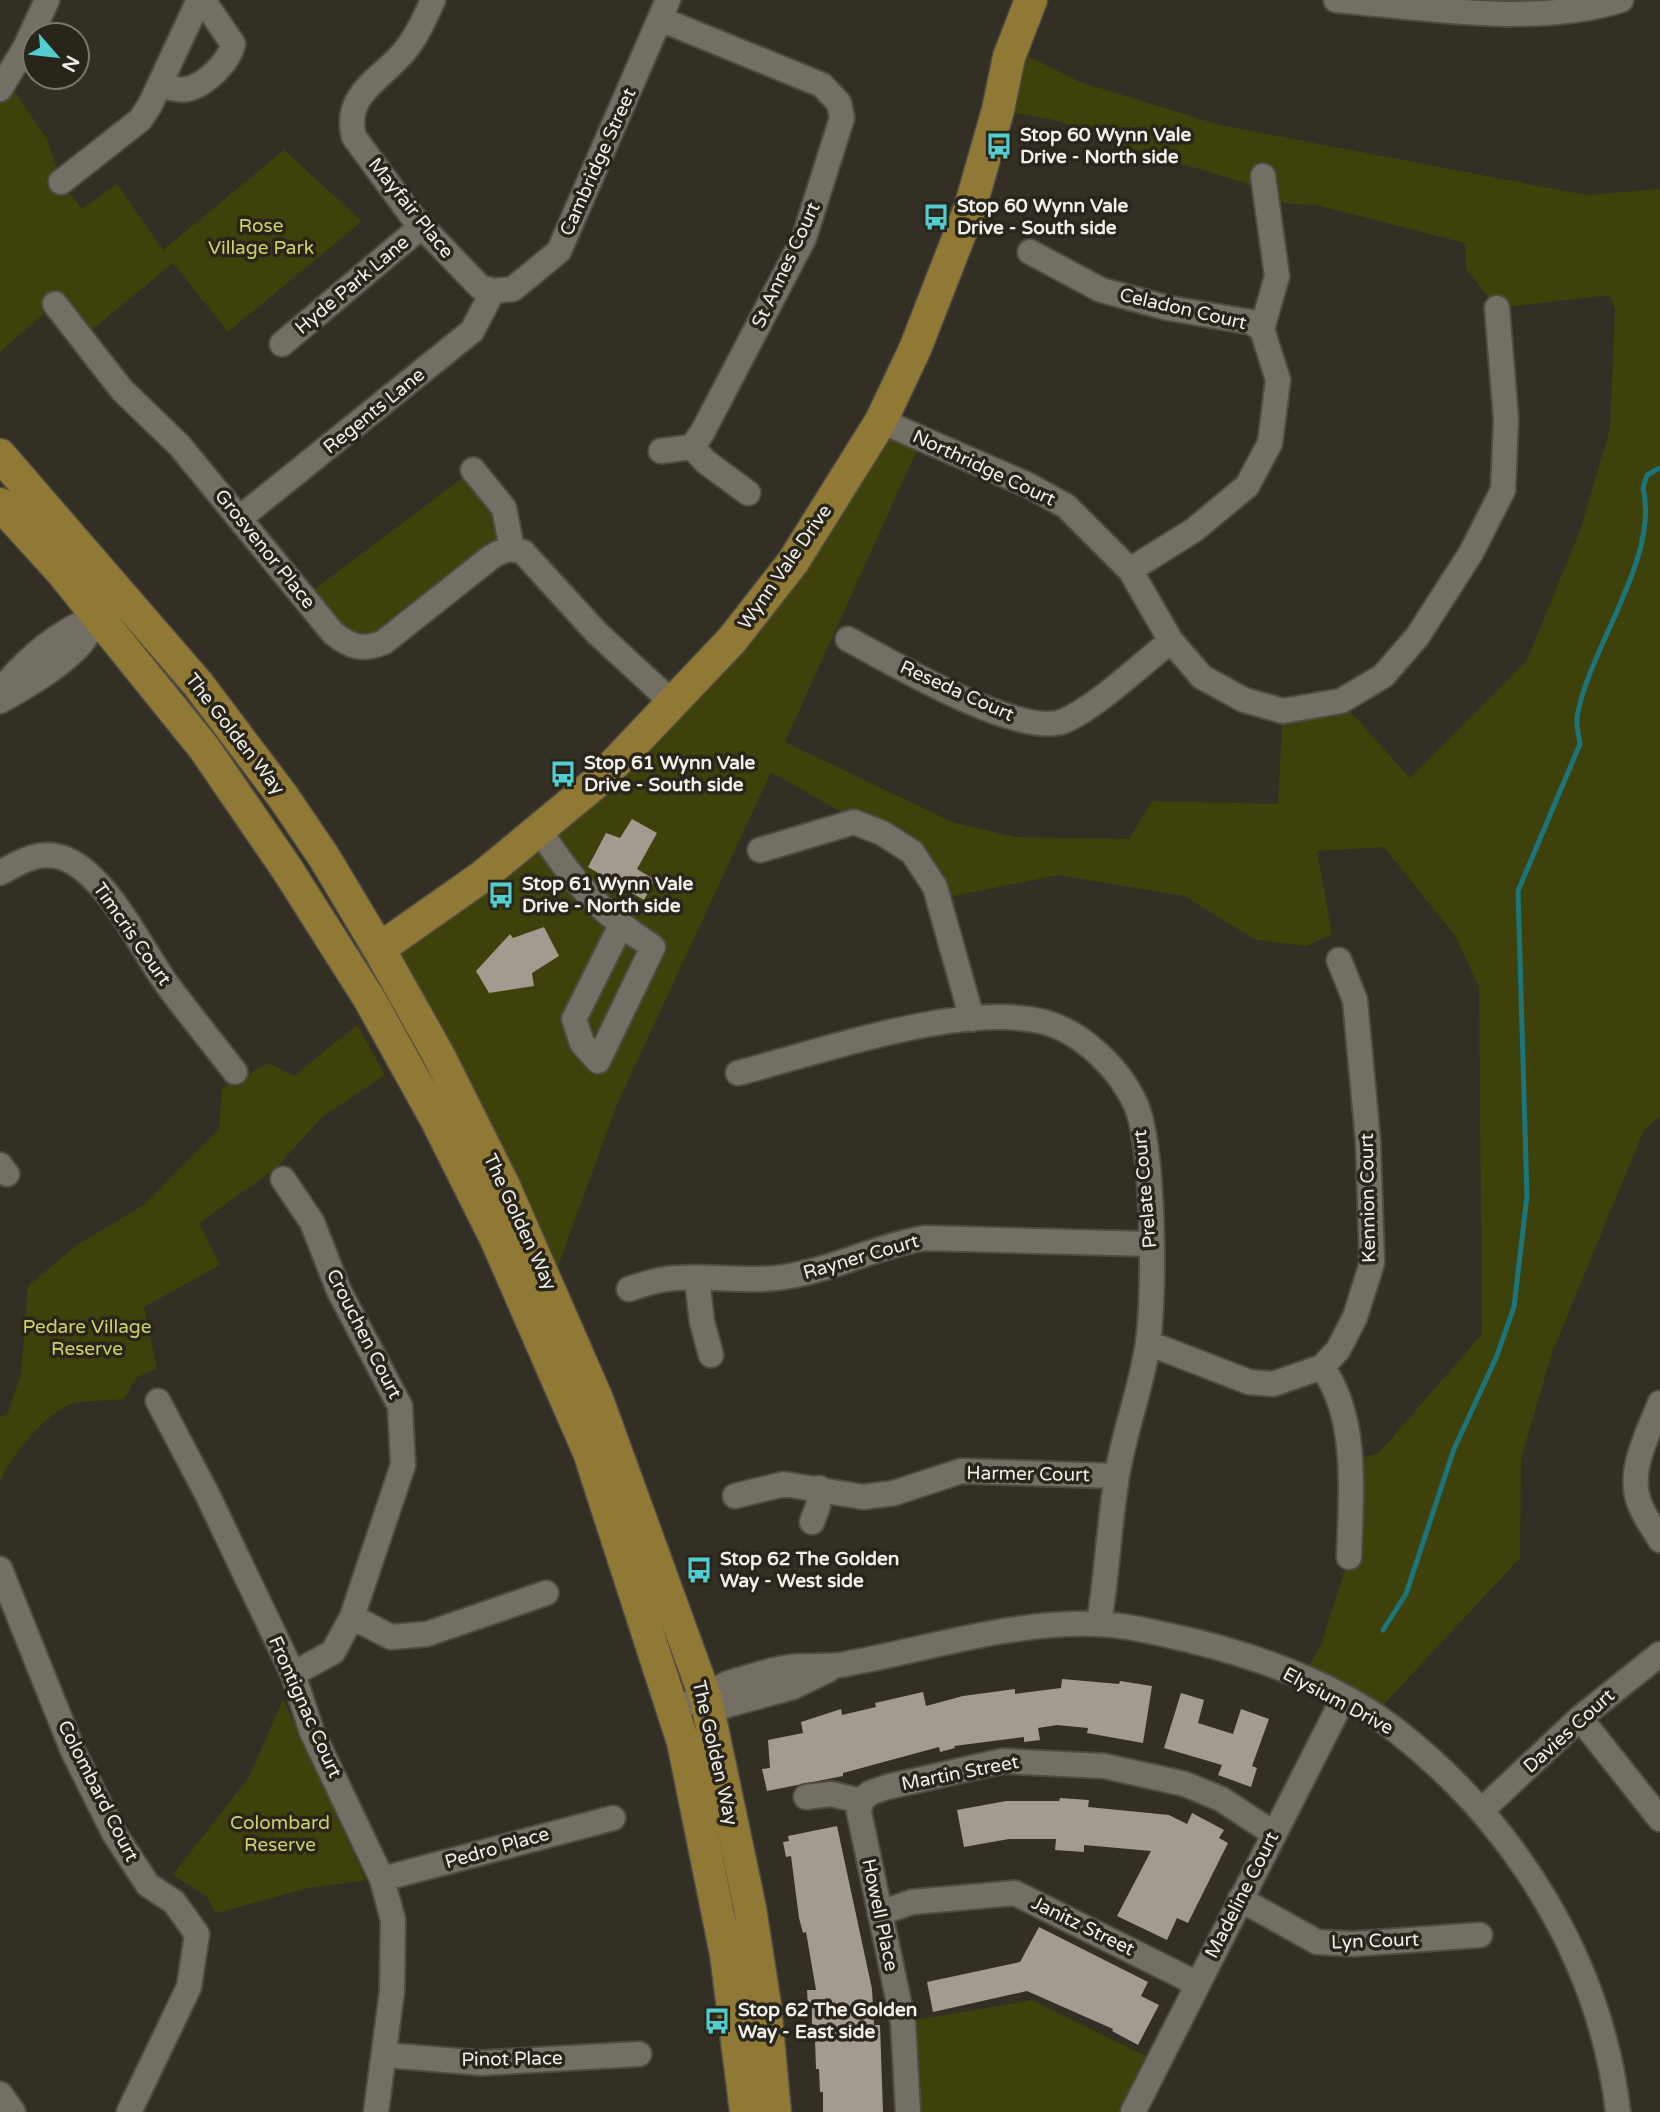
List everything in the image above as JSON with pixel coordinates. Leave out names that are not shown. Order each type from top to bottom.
[{"type":"main road","name":"Wynn Vale Drive","points":[[1005,0],[1009,58]]},
{"type":"main road","name":"Wynn Vale Drive","points":[[379,949],[483,876],[600,780],[732,640],[778,583],[881,421],[933,305],[966,218],[998,110],[1009,58],[1031,0]]},
{"type":"main road","name":"The Golden Way","points":[[0,455],[198,684],[284,798],[324,857],[379,949],[472,1120],[568,1329],[621,1462],[706,1699],[750,1908],[765,2005],[775,2112]]},
{"type":"main road","name":"The Golden Way","points":[[0,504],[98,615],[204,748],[370,1000],[465,1177],[564,1392],[614,1520],[683,1742],[722,1928],[742,2061],[746,2112]]},
{"type":"main road","points":[[332,940],[354,948],[379,949],[370,1000]]},
{"type":"street","points":[[0,89],[7,61],[47,0]]},
{"type":"street","points":[[61,182],[140,120],[201,0],[233,44],[231,53],[224,63],[199,84],[187,89],[160,85]]},
{"type":"street","name":"Mayfair Place","points":[[433,0],[410,45],[370,82],[353,110],[350,124],[354,137],[422,226],[472,282],[493,291]]},
{"type":"street","points":[[1336,0],[1447,10],[1556,12],[1621,0]]},
{"type":"street","name":"Cambridge Street","points":[[493,291],[513,289],[559,251],[664,9]]},
{"type":"street","name":"St Annes Court","points":[[664,9],[822,85],[839,103],[842,118],[804,238],[692,447]]},
{"type":"street","name":"Celadon Court","points":[[1130,570],[1194,530],[1247,486],[1270,443],[1279,380],[1262,329],[1277,276],[1263,176]]},
{"type":"street","name":"Hyde Park Lane","points":[[282,344],[422,226]]},
{"type":"street","name":"Celadon Court","points":[[1030,252],[1101,290],[1168,307],[1250,322],[1262,329]]},
{"type":"street","name":"Regents Lane","points":[[240,518],[472,331],[493,291]]},
{"type":"street","name":"Grosvenor Place","points":[[55,304],[122,390],[180,446],[333,633],[346,643],[358,647],[384,642],[490,558],[502,550],[512,549]]},
{"type":"street","name":"Northridge Court","points":[[881,421],[1028,485],[1066,506],[1130,570],[1171,641],[1202,677],[1244,700],[1283,711],[1341,701],[1383,676],[1417,637],[1471,553],[1503,490],[1506,419],[1497,308]]},
{"type":"street","points":[[661,451],[692,447],[748,493]]},
{"type":"street","points":[[473,470],[504,508],[512,549],[523,552],[597,633],[674,704]]},
{"type":"street","points":[[0,701],[29,685],[78,647],[98,615],[120,594]]},
{"type":"street","points":[[0,691],[16,672],[60,633],[98,615]]},
{"type":"street","name":"Reseda Court","points":[[848,639],[940,687],[992,710],[1037,725],[1063,721],[1171,641]]},
{"type":"street","points":[[760,850],[854,822],[883,833],[912,852],[935,887],[972,1019]]},
{"type":"street","points":[[540,830],[564,870],[603,912],[653,947],[598,1061],[582,1043],[575,1019],[621,925]]},
{"type":"street","name":"Timcris Court","points":[[0,873],[32,856],[61,858],[90,875],[121,914],[166,983],[235,1072]]},
{"type":"street","name":"Kennion Court","points":[[1322,1367],[1338,1350],[1355,1317],[1372,1263],[1368,1141],[1355,1000],[1339,960]]},
{"type":"street","name":"Prelate Court","points":[[738,1073],[936,1022],[972,1019],[1023,1019],[1045,1023],[1095,1051],[1116,1073],[1136,1106],[1145,1144],[1151,1244],[1148,1343],[1116,1476],[1099,1623]]},
{"type":"street","name":"Crouchen Court","points":[[283,1179],[312,1222],[339,1291],[400,1405],[403,1465],[352,1617],[333,1652],[293,1674]]},
{"type":"street","name":"Rayner Court","points":[[629,1289],[665,1279],[746,1282],[786,1277],[822,1270],[894,1243],[925,1238],[1151,1244]]},
{"type":"street","points":[[697,1279],[702,1322],[711,1355]]},
{"type":"street","points":[[1148,1343],[1249,1382],[1273,1384],[1322,1367],[1334,1383],[1352,1461],[1349,1557]]},
{"type":"street","name":"Frontignac Court","points":[[158,1401],[207,1494],[293,1674],[312,1732],[382,1879],[393,1920],[392,1992],[376,2112]]},
{"type":"street","points":[[1660,1404],[1639,1459],[1636,1484],[1640,1506],[1660,1540]]},
{"type":"street","name":"Harmer Court","points":[[735,1496],[784,1484],[863,1497],[894,1493],[961,1471],[1116,1476]]},
{"type":"street","points":[[812,1522],[819,1488]]},
{"type":"street","name":"Colombard Court","points":[[0,1569],[73,1751],[114,1833],[148,1885],[174,1902],[197,1934],[189,1987],[129,2112]]},
{"type":"street","points":[[352,1617],[391,1637],[427,1634],[546,1592]]},
{"type":"street","name":"Elysium Drive","points":[[672,1706],[706,1699],[724,1706],[793,1687],[838,1665],[1017,1627],[1099,1623],[1158,1633],[1222,1648],[1294,1675],[1343,1699],[1396,1731],[1481,1811],[1532,1876],[1571,1949],[1612,2065],[1618,2112]]},
{"type":"street","name":"Davies Court","points":[[1481,1811],[1580,1718],[1660,1654]]},
{"type":"street","name":"Madeline Court","points":[[1143,2100],[1195,1987],[1343,1699]]},
{"type":"street","points":[[1580,1718],[1660,1819]]},
{"type":"street","name":"Martin Street","points":[[861,1801],[870,1793],[887,1787],[1003,1761],[1031,1760],[1104,1766],[1185,1784],[1221,1799],[1273,1833]]},
{"type":"street","points":[[806,1797],[831,1794],[861,1801]]},
{"type":"street","name":"Howell Place","points":[[861,1801],[859,1812],[904,2032],[908,2112]]},
{"type":"street","name":"Pedro Place","points":[[382,1879],[613,1818]]},
{"type":"street","name":"Janitz Street","points":[[880,1913],[912,1902],[1014,1893],[1186,1978],[1195,1987]]},
{"type":"street","name":"Lyn Court","points":[[1240,1899],[1317,1942],[1353,1944],[1480,1935]]},
{"type":"street","name":"Pinot Place","points":[[385,2055],[482,2063],[639,2054]]},
{"type":"street","points":[[0,2094],[13,2112]]},
{"type":"green space","points":[[1012,48],[1080,82],[1220,125],[1586,195],[1660,189],[1660,1116],[1644,1130],[1552,1353],[1521,1459],[1520,1558],[1373,1716],[1302,1678],[1321,1645],[1349,1557],[1352,1461],[1379,1453],[1482,1334],[1479,987],[1456,937],[1384,847],[1317,851],[1332,934],[1307,946],[1256,940],[1184,896],[1058,875],[939,899],[912,852],[771,772],[616,1107],[550,1288],[379,949],[683,694],[881,421],[922,439],[785,742],[952,822],[1015,837],[1129,839],[1152,801],[1278,804],[1283,711],[1341,701],[1410,778],[1527,660],[1581,528],[1610,429],[1615,310],[1610,295],[1497,308],[1466,269],[1465,243],[1320,206],[1285,203],[1245,183],[1123,146],[1055,120],[998,110]]},
{"type":"green space","name":"Rose Village Park","points":[[6,79],[47,139],[61,182],[82,209],[117,184],[163,250],[284,150],[362,221],[228,332],[173,263],[82,338],[55,304],[0,352],[0,88]]},
{"type":"green space","points":[[473,470],[512,549],[370,647],[304,597]]},
{"type":"green space","name":"Pedare Village Reserve","points":[[357,1025],[385,1075],[321,1118],[275,1169],[199,1223],[220,1265],[144,1307],[157,1369],[137,1377],[124,1399],[86,1401],[64,1407],[30,1437],[11,1461],[0,1483],[0,1417],[7,1415],[21,1374],[28,1286],[77,1245],[145,1204],[219,1129],[222,1088],[269,1063],[294,1076]]},
{"type":"green space","name":"Colombard Reserve","points":[[283,1699],[366,1880],[309,1888],[216,1913],[207,1897],[173,1875],[249,1777]]},
{"type":"green space","points":[[1032,2000],[1158,2062],[1146,2112],[909,2112],[903,2022]]},
{"type":"building","points":[[632,819],[657,833],[637,869],[655,880],[644,900],[588,867],[606,833],[620,838]]},
{"type":"building","points":[[544,927],[559,956],[532,973],[534,986],[489,993],[476,971],[510,934],[513,938]]},
{"type":"building","points":[[1062,1679],[1119,1684],[1120,1681],[1152,1686],[1143,1743],[1087,1733],[1088,1728],[1057,1725],[1038,1728],[1040,1740],[1024,1742],[1024,1737],[954,1746],[955,1748],[940,1752],[939,1747],[843,1773],[843,1776],[767,1791],[762,1769],[770,1768],[768,1740],[803,1733],[801,1722],[841,1709],[842,1715],[876,1707],[875,1703],[923,1692],[926,1706],[963,1696],[1015,1689],[1015,1694],[1061,1688]]},
{"type":"building","points":[[1181,1693],[1204,1700],[1198,1723],[1233,1734],[1241,1709],[1269,1719],[1252,1766],[1257,1768],[1251,1787],[1218,1775],[1222,1765],[1164,1748]]},
{"type":"building","points":[[1060,1798],[1089,1800],[1088,1807],[1169,1815],[1187,1824],[1192,1813],[1224,1830],[1219,1838],[1228,1843],[1188,1923],[1177,1918],[1167,1940],[1117,1916],[1151,1851],[1084,1845],[1084,1852],[1055,1850],[1056,1839],[1009,1839],[964,1847],[957,1810],[1006,1801],[1059,1801]]},
{"type":"building","points":[[837,1826],[872,1989],[874,2025],[880,2025],[883,2112],[823,2112],[823,2092],[820,2092],[819,2069],[816,2069],[812,2007],[808,2007],[807,1990],[816,1990],[806,1932],[803,1933],[799,1918],[791,1856],[786,1857],[783,1842],[789,1841],[788,1836]]},
{"type":"building","points":[[1039,1927],[1148,1982],[1141,1996],[1159,2005],[1138,2045],[1112,2031],[1113,2029],[1027,1991],[933,2012],[927,1982],[1020,1962]]},
{"type":"waterway","points":[[1383,1630],[1406,1594],[1454,1449],[1496,1358],[1514,1307],[1527,1196],[1518,891],[1580,744],[1577,717],[1584,690],[1633,573],[1642,543],[1646,515],[1643,488],[1647,475],[1660,468]]},
{"type":"place","name":"Stop 60 Wynn Vale Drive - North side","points":[[999,146]]},
{"type":"place","name":"Stop 60 Wynn Vale Drive - South side","points":[[936,217]]},
{"type":"place","name":"Stop 61 Wynn Vale Drive - South side","points":[[563,774]]},
{"type":"place","name":"Stop 61 Wynn Vale Drive - North side","points":[[501,895]]},
{"type":"place","name":"Stop 62 The Golden Way - West side","points":[[699,1570]]},
{"type":"place","name":"Stop 62 The Golden Way - East side","points":[[717,2021]]}]
